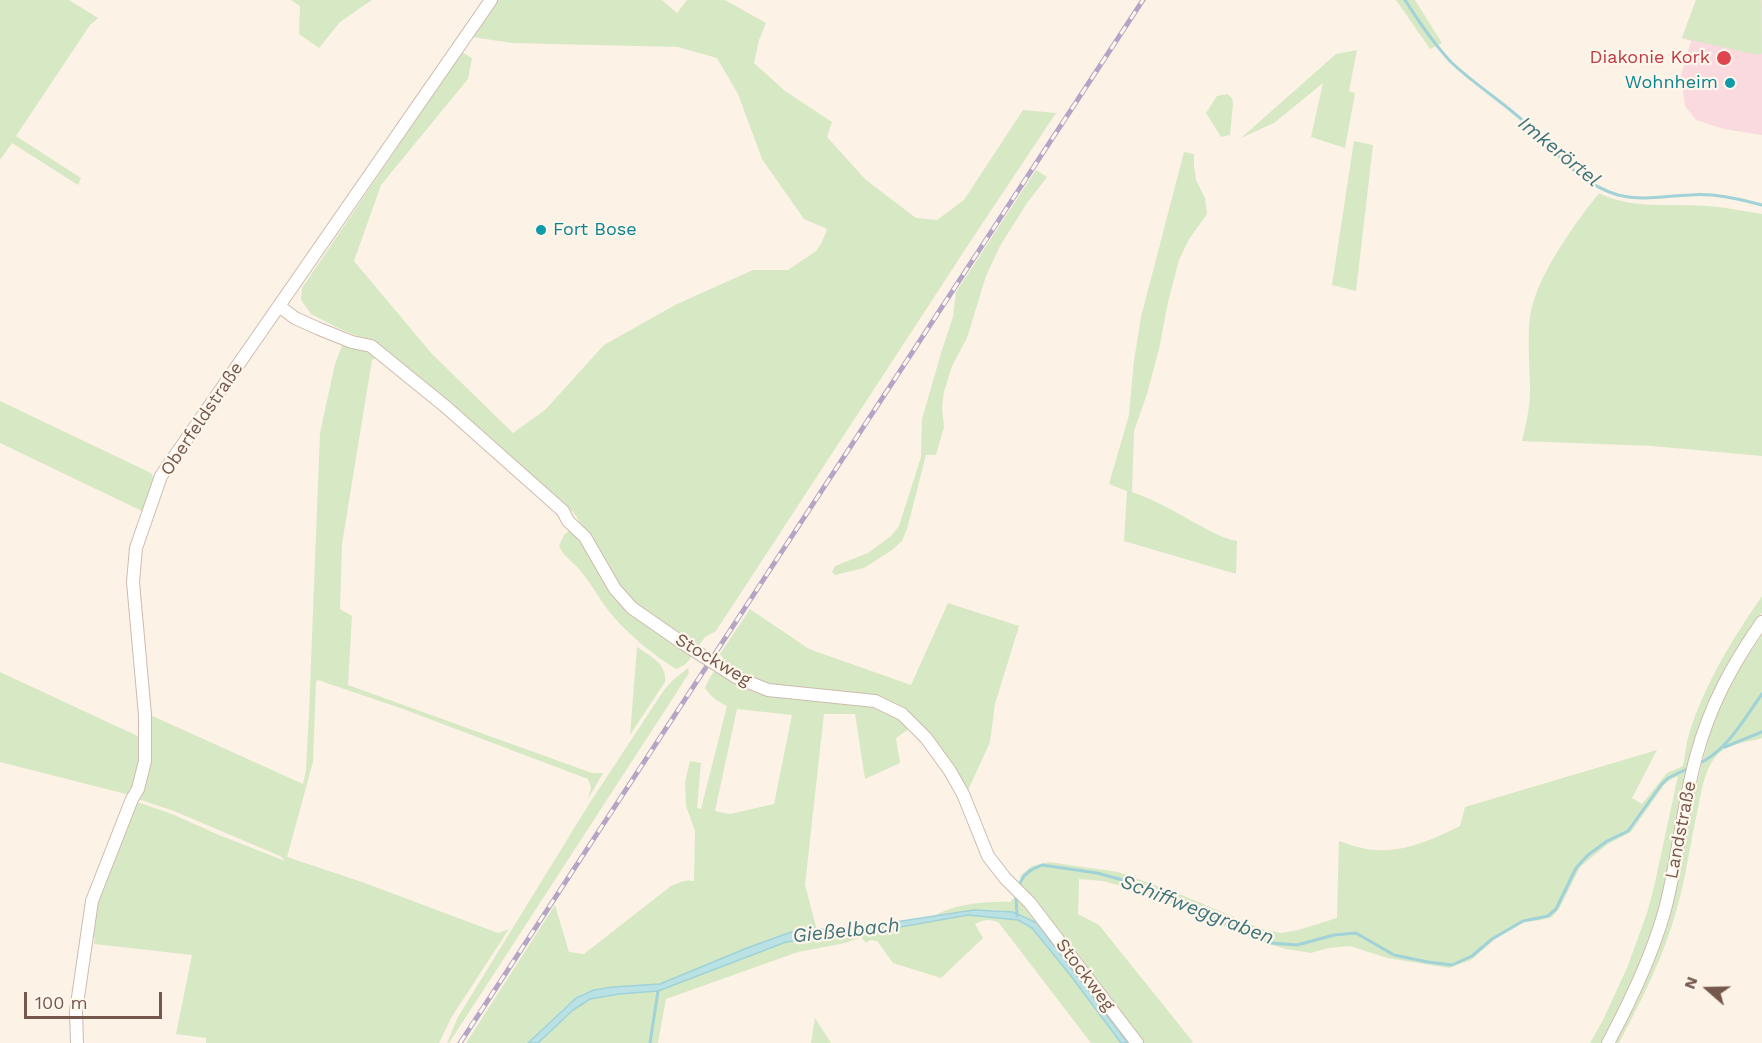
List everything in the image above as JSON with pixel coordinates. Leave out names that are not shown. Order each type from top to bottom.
[{"type":"street","name":"Oberfeldstraße","points":[[77,1043],[76,1011],[92,901],[138,789],[145,761],[145,715],[133,582],[136,548],[161,476],[491,0]]},
{"type":"street","name":"Stockweg","points":[[279,306],[295,318],[317,328],[352,342],[371,346],[446,407],[563,511],[568,521],[585,537],[611,584],[624,600],[681,642],[736,677],[768,690],[874,701],[902,714],[926,738],[950,771],[965,800],[988,856],[1005,878],[1030,903],[1137,1043]]},
{"type":"street","name":"Landstraße","points":[[1608,1043],[1638,982],[1664,915],[1675,870],[1692,776],[1709,716],[1727,675],[1762,622]]},
{"type":"shaded area","name":"Diakonie Kork","points":[[1696,0],[1762,0],[1762,135],[1724,129],[1696,120],[1685,106],[1681,76],[1691,41],[1682,38]]},
{"type":"green space","points":[[0,0],[69,0],[98,18],[90,25],[16,136],[81,178],[78,185],[12,143],[0,160]]},
{"type":"green space","points":[[291,0],[372,0],[340,22],[319,48],[299,34],[300,6]]},
{"type":"green space","points":[[496,0],[662,0],[677,13],[687,0],[725,0],[766,23],[759,40],[754,63],[785,91],[832,122],[827,137],[866,180],[916,218],[937,220],[964,200],[1023,110],[1056,113],[716,631],[705,637],[698,647],[644,612],[621,587],[574,513],[441,395],[372,342],[311,314],[301,300],[302,288],[462,52],[472,58],[468,79],[381,185],[354,261],[432,354],[513,433],[545,410],[604,345],[675,305],[753,270],[788,270],[816,251],[822,242],[827,229],[804,219],[762,159],[738,94],[717,58],[678,47],[512,43],[472,37]]},
{"type":"green space","points":[[1396,0],[1415,0],[1442,43],[1430,49]]},
{"type":"green space","points":[[1696,0],[1761,0],[1762,53],[1758,55],[1682,38]]},
{"type":"green space","points":[[1357,50],[1349,91],[1355,93],[1345,148],[1311,137],[1323,83],[1274,123],[1241,138],[1336,54]]},
{"type":"green space","points":[[1227,94],[1232,98],[1233,104],[1230,135],[1221,137],[1206,113],[1217,96]]},
{"type":"green space","points":[[1354,141],[1373,145],[1356,291],[1332,285]]},
{"type":"green space","points":[[1184,152],[1194,154],[1196,180],[1205,198],[1207,214],[1189,239],[1179,260],[1159,349],[1134,431],[1132,492],[1165,506],[1216,534],[1237,541],[1236,574],[1124,541],[1127,491],[1109,484],[1129,415],[1141,317]]},
{"type":"green space","points":[[1036,170],[1047,177],[1027,203],[1000,246],[986,276],[967,338],[952,366],[944,392],[942,407],[944,427],[936,455],[926,455],[902,541],[864,568],[835,575],[832,572],[835,566],[868,553],[891,536],[899,526],[921,457],[922,419],[953,317],[956,292]]},
{"type":"green space","points":[[1599,193],[1638,204],[1693,205],[1762,214],[1762,456],[1652,446],[1522,441],[1528,416],[1529,335],[1534,301],[1557,252]]},
{"type":"green space","points":[[344,341],[367,349],[379,357],[372,360],[342,544],[340,609],[352,616],[348,685],[592,773],[603,773],[588,799],[591,787],[588,779],[403,709],[318,680],[316,682],[313,762],[287,857],[362,882],[498,933],[509,929],[451,1018],[439,1043],[206,1043],[206,1038],[176,1034],[192,955],[94,944],[95,937],[89,938],[95,905],[137,802],[172,814],[285,861],[280,856],[174,811],[138,799],[148,714],[303,784],[306,770],[309,713],[320,433],[335,364]]},
{"type":"green space","points":[[0,401],[151,473],[155,482],[146,513],[0,443]]},
{"type":"green space","points":[[570,530],[576,532],[604,579],[693,652],[685,665],[676,669],[667,663],[650,651],[612,615],[584,575],[559,546],[564,535]]},
{"type":"green space","points":[[1762,596],[1762,612],[1720,679],[1651,937],[1620,1009],[1602,1043],[1590,1043],[1627,968],[1647,913],[1678,776],[1664,785],[1631,832],[1608,844],[1580,867],[1559,909],[1552,917],[1524,922],[1494,940],[1471,960],[1449,968],[1387,958],[1350,946],[1328,948],[1311,953],[1286,949],[1262,942],[1143,892],[1103,881],[1079,879],[1078,914],[1099,925],[1193,1042],[1191,1043],[1128,1043],[1044,931],[1033,921],[1006,911],[991,910],[932,917],[970,904],[1010,902],[1016,896],[1021,875],[1032,866],[1049,862],[1118,872],[1177,893],[1262,929],[1281,933],[1337,918],[1339,841],[1366,849],[1379,850],[1415,845],[1460,826],[1465,807],[1657,750],[1632,798],[1642,804],[1667,773],[1683,766],[1689,734],[1711,680],[1740,628]]},
{"type":"green space","points":[[948,603],[1019,626],[995,704],[990,742],[966,795],[916,724],[896,738],[900,763],[865,779],[855,714],[824,714],[805,885],[817,930],[784,934],[660,984],[612,987],[584,993],[566,1006],[528,1043],[466,1043],[555,905],[569,952],[584,954],[671,886],[685,881],[694,881],[695,831],[686,806],[685,782],[690,761],[701,763],[697,808],[701,809],[727,706],[714,698],[705,688],[723,658],[720,654],[750,609],[809,649],[911,685]],"holes":[[[737,709],[792,715],[774,804],[730,814],[715,811]]]},
{"type":"green space","points":[[1762,635],[1762,738],[1728,747],[1719,753],[1710,766],[1702,790],[1680,898],[1667,940],[1619,1043],[1614,1043],[1638,997],[1665,929],[1676,892],[1701,765],[1717,715],[1730,687]]},
{"type":"green space","points":[[637,647],[661,665],[665,682],[630,735]]},
{"type":"green space","points":[[688,668],[689,673],[673,698],[447,1043],[458,1017],[589,804],[664,690]]},
{"type":"green space","points":[[0,672],[144,739],[142,760],[132,793],[126,794],[0,762]]},
{"type":"green space","points":[[968,915],[1018,920],[1032,928],[1121,1043],[1091,1043],[999,923],[990,920],[975,924],[983,938],[941,978],[893,963],[877,941],[870,940],[866,943],[861,937],[845,943],[798,952],[666,999],[658,1043],[538,1043],[573,1010],[590,999],[658,991],[786,942],[872,932]]},
{"type":"green space","points":[[815,1018],[831,1043],[811,1043]]},
{"type":"water","name":"Gießelbach","points":[[974,910],[1013,912],[1037,923],[1128,1043],[1121,1043],[1032,928],[1018,920],[968,915],[872,932],[786,942],[658,991],[590,999],[573,1010],[538,1043],[528,1043],[576,998],[594,990],[660,984],[794,931],[869,926]]},
{"type":"waterway","name":"Imkerörtel","points":[[1405,0],[1426,32],[1451,62],[1515,114],[1572,169],[1594,184],[1627,197],[1708,195],[1762,205]]},
{"type":"waterway","name":"Schiffweggraben","points":[[1698,764],[1726,743],[1762,694]]},
{"type":"waterway","points":[[1725,747],[1762,732]]},
{"type":"waterway","name":"Schiffweggraben","points":[[1020,883],[1031,870],[1042,865],[1097,873],[1134,883],[1271,943],[1297,945],[1334,935],[1356,933],[1394,955],[1452,965],[1472,956],[1492,939],[1523,921],[1548,916],[1556,909],[1576,868],[1588,855],[1607,841],[1628,831],[1661,785],[1668,778],[1689,768]]},
{"type":"waterway","points":[[1016,897],[1017,916]]},
{"type":"waterway","points":[[650,1043],[658,991]]},
{"type":"railway","points":[[460,1043],[1143,0]]},
{"type":"place","name":"Diakonie Kork","points":[[1724,58]]},
{"type":"place","name":"Wohnheim","points":[[1730,83]]},
{"type":"place","name":"Fort Bose","points":[[541,230]]}]
